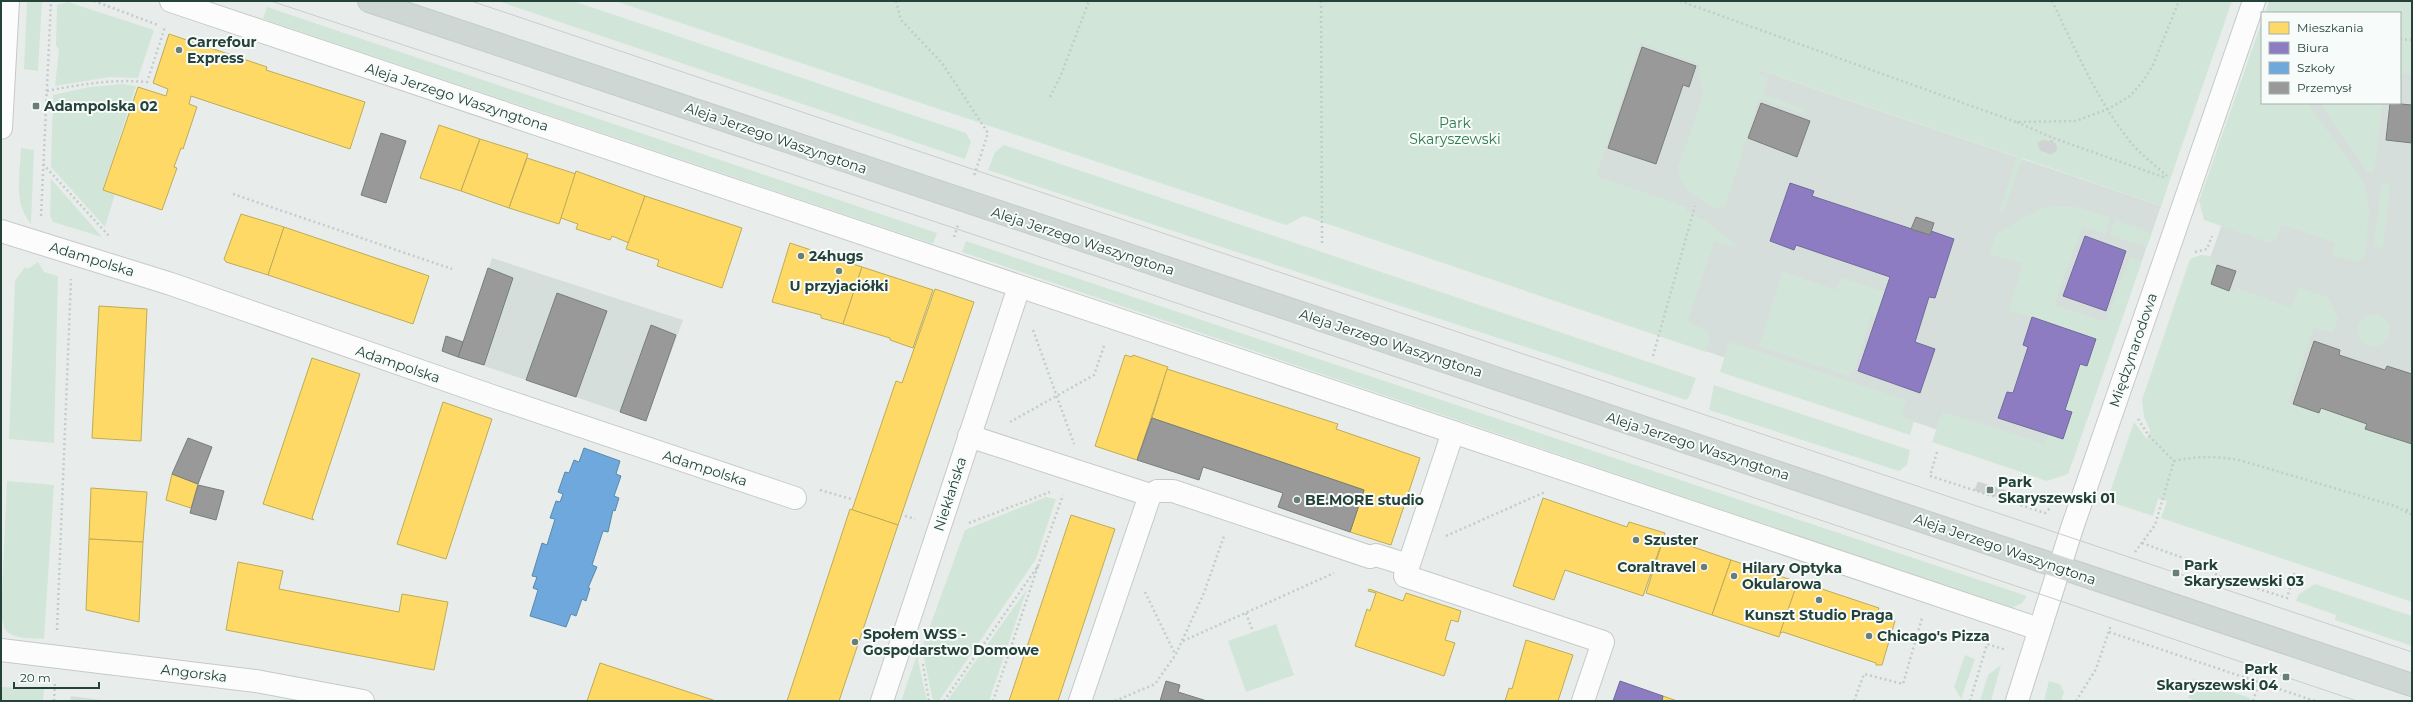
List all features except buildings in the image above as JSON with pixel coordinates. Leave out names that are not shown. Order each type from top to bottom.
[{"type":"main road","name":"Aleja Jerzego Waszyngtona","points":[[369,1],[2412,685]]},
{"type":"street","points":[[1,128],[8,1]]},
{"type":"street","name":"Aleja Jerzego Waszyngtona","points":[[171,1],[2039,629]]},
{"type":"street","name":"Międzynarodowa","points":[[2017,701],[2039,629],[2254,1]]},
{"type":"street","name":"Adampolska","points":[[1,231],[171,284],[492,396],[805,493]]},
{"type":"street","name":"Niekłańska","points":[[882,701],[941,522],[975,437],[1019,287]]},
{"type":"street","points":[[1453,432],[1405,576],[1602,642],[1583,701]]},
{"type":"street","points":[[975,437],[1150,495]]},
{"type":"street","points":[[1080,701],[1150,495],[1157,491],[1173,491],[1370,557],[1376,555],[1410,558]]},
{"type":"street","name":"Angorska","points":[[1,650],[256,681],[363,701]]},
{"type":"path","points":[[41,224],[42,164],[47,91],[50,1]]},
{"type":"path","points":[[47,91],[102,81],[124,80],[147,82],[166,28],[94,1]]},
{"type":"path","points":[[896,1],[901,20],[942,63],[988,133]]},
{"type":"path","points":[[1050,98],[1061,75],[1089,1]]},
{"type":"path","points":[[1321,1],[1322,245]]},
{"type":"path","points":[[1680,1],[2016,122],[2053,138],[2170,179],[2134,145],[2108,109],[2076,52],[2052,1]]},
{"type":"path","points":[[2016,122],[2076,120],[2108,109],[2130,96],[2144,80],[2153,65],[2179,1]]},
{"type":"path","points":[[2401,39],[2412,40]]},
{"type":"path","points":[[2051,142],[2053,138]]},
{"type":"path","points":[[42,164],[113,240]]},
{"type":"path","points":[[233,194],[452,269]]},
{"type":"path","points":[[1653,356],[1695,206]]},
{"type":"path","points":[[57,636],[72,273]]},
{"type":"path","points":[[993,701],[1063,496],[1078,472],[1057,395],[1032,329]]},
{"type":"path","points":[[975,437],[1094,375],[1105,342]]},
{"type":"path","points":[[2137,416],[2149,436],[2174,461]]},
{"type":"path","points":[[1937,452],[1930,476],[2046,513],[2054,504]]},
{"type":"path","points":[[2174,461],[2218,456],[2239,460],[2403,510],[2412,516]]},
{"type":"path","points":[[2135,552],[2155,525],[2174,461]]},
{"type":"path","points":[[941,522],[964,525],[1048,491],[1071,498]]},
{"type":"path","points":[[1410,558],[1545,492]]},
{"type":"path","points":[[805,493],[851,499]]},
{"type":"path","points":[[2403,510],[2412,510]]},
{"type":"path","points":[[1115,701],[1155,684],[1176,654],[1204,593],[1233,511]]},
{"type":"path","points":[[2142,543],[2208,567],[2218,576],[2287,598],[2295,571]]},
{"type":"path","points":[[1182,641],[1370,557]]},
{"type":"path","points":[[1129,560],[1176,654]]},
{"type":"path","points":[[944,701],[1038,566]]},
{"type":"path","points":[[1246,613],[1253,632]]},
{"type":"path","points":[[1854,701],[1864,674],[1903,684],[1924,613]]},
{"type":"path","points":[[2076,701],[2096,669],[2111,625]]},
{"type":"path","points":[[2109,632],[2315,701]]},
{"type":"path","points":[[1970,701],[1987,644],[2031,656]]},
{"type":"path","points":[[2253,701],[2259,682]]},
{"type":"shaded area","points":[[1627,25],[2161,206],[2068,474],[1661,336],[1577,176]]},
{"type":"shaded area","points":[[2401,47],[2412,48],[2412,487],[2159,405],[2264,104],[2401,104]]},
{"type":"shaded area","points":[[492,258],[683,320],[646,421],[458,357]]},
{"type":"shaded area","points":[[71,696],[109,701],[70,701]]},
{"type":"green space","points":[[27,1],[42,1],[38,71],[24,69]]},
{"type":"green space","points":[[498,1],[573,1],[966,133],[971,142],[965,159]]},
{"type":"green space","name":"Park Skaryszewski","points":[[615,1],[2232,1],[2161,206],[2022,158],[2002,215],[2003,212],[2000,211],[2017,157],[1760,70],[1759,74],[1768,78],[1763,94],[1806,110],[1805,114],[1759,98],[1726,203],[1724,206],[1716,209],[1697,197],[1686,187],[1682,182],[1678,167],[1704,94],[1699,72],[1700,64],[1640,43],[1596,176],[1687,207],[1686,211],[1707,222],[1736,245],[1736,247],[1714,241],[1687,322],[1703,329],[1708,334],[1709,338],[1706,352],[1304,216],[1286,225]]},
{"type":"green space","points":[[2269,1],[2412,1],[2412,74],[2401,73],[2401,12],[2265,12]]},
{"type":"green space","points":[[68,2],[154,30],[138,78],[110,77],[55,86],[59,50],[56,45],[57,5]]},
{"type":"green space","points":[[267,7],[937,233],[933,244],[263,19]]},
{"type":"green space","points":[[2261,24],[2261,104],[2309,104],[2364,183],[2369,213],[2365,255],[2358,262],[2332,255],[2336,243],[2281,224],[2276,239],[2270,243],[2204,220],[2199,201]]},
{"type":"green space","points":[[122,84],[136,86],[103,189],[115,194],[105,227],[51,167],[53,95],[89,87]]},
{"type":"green space","points":[[2321,104],[2382,104],[2374,172],[2367,171]]},
{"type":"green space","points":[[1004,145],[1696,378],[1689,397],[1686,400],[988,170],[995,152]]},
{"type":"green space","points":[[21,148],[34,150],[31,224],[25,216],[20,198],[19,179]]},
{"type":"green space","points":[[51,179],[102,237],[53,222],[50,216]]},
{"type":"green space","points":[[2382,183],[2390,184],[2383,248],[2374,246]]},
{"type":"green space","points":[[2051,206],[2076,207],[2110,218],[2105,234],[2082,226],[2054,305],[2106,322],[2130,257],[2142,261],[2068,474],[2047,481],[1932,442],[1940,418],[1944,412],[2045,444],[2048,435],[2063,439],[2065,410],[2080,364],[2087,366],[2096,339],[2009,310],[2023,264],[1990,254],[1996,234],[2036,211]]},
{"type":"green space","points":[[2115,220],[2146,231],[2151,235],[2147,247],[2110,235]]},
{"type":"green space","points":[[966,241],[2027,596],[2022,603],[2012,608],[962,252]]},
{"type":"green space","points":[[2201,255],[2211,256],[2210,262],[2217,265],[2211,284],[2234,292],[2236,288],[2292,308],[2299,287],[2327,297],[2338,318],[2333,333],[2314,327],[2288,403],[2319,413],[2321,408],[2367,424],[2366,429],[2412,444],[2412,602],[2161,518],[2167,501],[2158,499],[2153,516],[2107,501],[2134,422],[2147,439],[2150,430],[2144,417],[2142,400],[2190,259]]},
{"type":"green space","points":[[38,262],[44,272],[58,276],[54,443],[9,439],[15,281],[25,267],[28,269]]},
{"type":"green space","points":[[1783,272],[1836,290],[1841,278],[1885,292],[1877,318],[1871,316],[1854,371],[1851,371],[1849,376],[1759,346]]},
{"type":"green space","points":[[2371,314],[2377,314],[2387,321],[2390,330],[2389,336],[2383,343],[2377,346],[2371,346],[2361,339],[2358,333],[2358,327],[2365,317]]},
{"type":"green space","points":[[1729,342],[1906,400],[1901,416],[1914,421],[1910,435],[1720,372]]},
{"type":"green space","points":[[1714,385],[1910,450],[1907,465],[1899,471],[1709,410]]},
{"type":"green space","points":[[7,481],[54,485],[44,639],[23,638],[12,635],[5,629],[1,618]]},
{"type":"green space","points":[[1046,497],[1056,499],[1036,559],[939,701],[933,701],[922,648],[965,530]]},
{"type":"green space","points":[[2315,584],[2412,616],[2412,646],[2335,620],[2336,615],[2296,601],[2299,594]]},
{"type":"green space","points":[[1027,589],[989,701],[947,701]]},
{"type":"green space","points":[[1276,624],[1294,675],[1246,692],[1228,641]]},
{"type":"green space","points":[[917,655],[927,701],[901,701]]},
{"type":"green space","points":[[1965,655],[1975,659],[1961,699],[1954,687]]},
{"type":"green space","points":[[2001,665],[1991,701],[1980,701],[1988,675]]},
{"type":"green space","points":[[2193,679],[2250,698],[2249,701],[2198,701],[2188,698]]},
{"type":"green space","points":[[2049,681],[2060,684],[2064,692],[2061,701],[2044,701]]},
{"type":"green space","points":[[1,687],[44,689],[43,701],[1,701]]},
{"type":"tram line","points":[[271,1],[957,229],[2357,701]]},
{"type":"tram line","points":[[471,1],[2412,652]]},
{"type":"place","name":"Carrefour Express","points":[[179,50]]},
{"type":"place","name":"Adampolska 02","points":[[36,106]]},
{"type":"place","name":"24hugs","points":[[801,256]]},
{"type":"place","name":"U przyjaciółki","points":[[839,271]]},
{"type":"place","name":"Park Skaryszewski 01","points":[[1990,490]]},
{"type":"place","name":"BE.MORE studio","points":[[1297,500]]},
{"type":"place","name":"Szuster","points":[[1636,540]]},
{"type":"place","name":"Coraltravel","points":[[1704,567]]},
{"type":"place","name":"Park Skaryszewski 03","points":[[2176,573]]},
{"type":"place","name":"Hilary Optyka Okularowa","points":[[1734,576]]},
{"type":"place","name":"Kunszt Studio Praga","points":[[1819,600]]},
{"type":"place","name":"Chicago's Pizza","points":[[1869,636]]},
{"type":"place","name":"Społem WSS - Gospodarstwo Domowe","points":[[855,642]]},
{"type":"place","name":"Park Skaryszewski 04","points":[[2286,677]]}]
